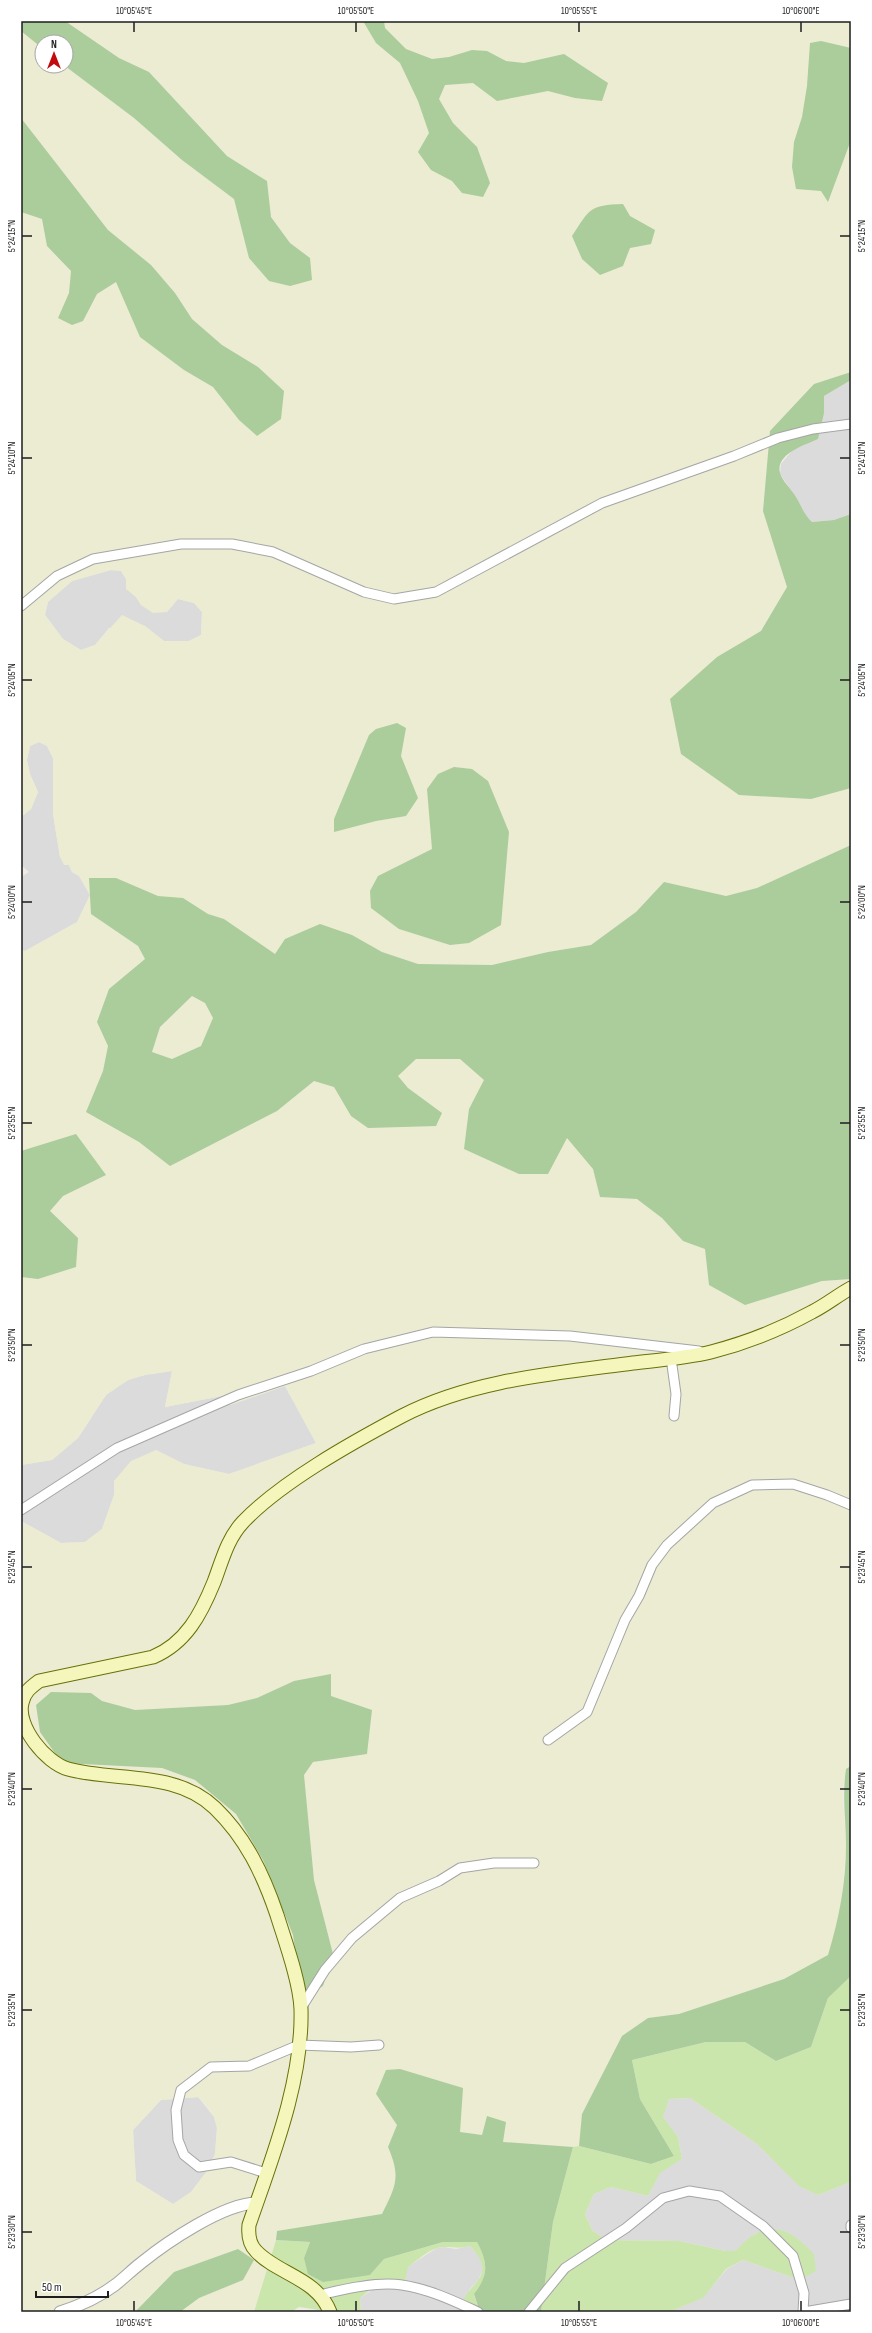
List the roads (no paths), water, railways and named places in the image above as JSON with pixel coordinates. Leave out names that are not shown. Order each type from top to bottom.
[{"type":"main road","points":[[330,2312],[320,2295],[297,2277],[256,2252],[250,2243],[248,2234],[256,2203],[290,2098],[299,2045],[301,2008],[284,1936],[266,1884],[254,1858],[232,1826],[213,1806],[186,1789],[156,1780],[66,1769],[52,1762],[29,1735],[23,1720],[21,1704],[25,1692],[39,1681],[153,1657],[170,1650],[187,1634],[197,1618],[214,1582],[229,1542],[242,1523],[267,1501],[302,1476],[356,1441],[405,1415],[447,1398],[497,1385],[550,1374],[711,1352],[755,1338],[812,1312],[851,1288]]},
{"type":"street","points":[[21,606],[57,576],[92,559],[180,544],[232,544],[272,552],[364,592],[394,598],[436,592],[602,503],[734,456],[778,438],[813,429],[851,424]]},
{"type":"street","points":[[21,1510],[117,1448],[238,1395],[311,1371],[364,1349],[433,1332],[570,1336],[711,1352]]},
{"type":"street","points":[[671,1358],[676,1394],[674,1416]]},
{"type":"street","points":[[548,1740],[587,1712],[625,1620],[652,1566],[667,1545],[713,1503],[752,1485],[793,1484],[827,1495],[851,1505]]},
{"type":"street","points":[[301,2008],[325,1970],[352,1938],[400,1898],[439,1881],[460,1868],[494,1863],[534,1863]]},
{"type":"street","points":[[266,2174],[231,2162],[199,2167],[184,2155],[178,2140],[176,2110],[181,2090],[211,2067],[249,2066],[299,2045],[351,2047],[379,2045]]},
{"type":"street","points":[[529,2312],[565,2268],[626,2228],[663,2198],[689,2192],[720,2196],[763,2226],[793,2256],[804,2293],[804,2312],[851,2304]]},
{"type":"street","points":[[60,2312],[78,2306],[114,2286],[142,2262],[208,2220],[244,2204],[256,2203]]},
{"type":"street","points":[[320,2295],[350,2287],[402,2285],[448,2298],[478,2312]]}]
